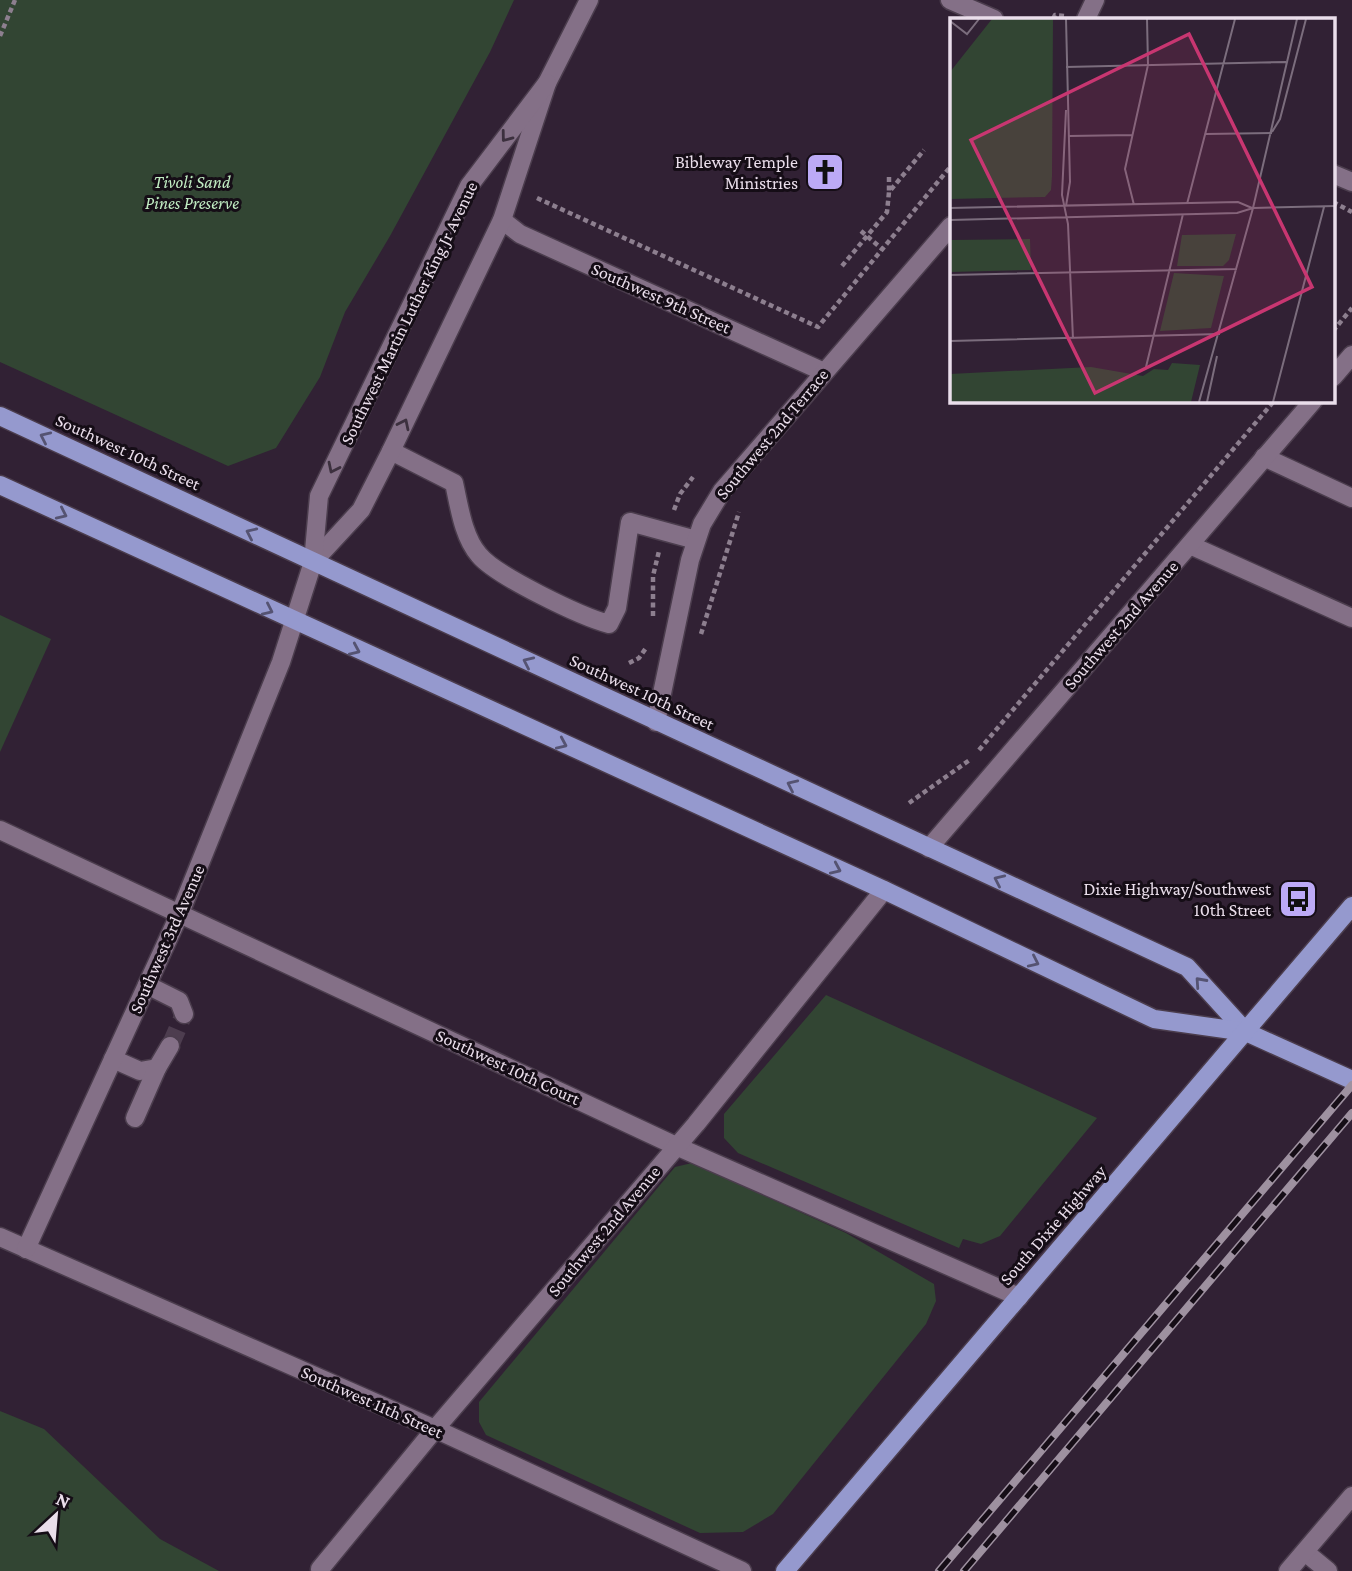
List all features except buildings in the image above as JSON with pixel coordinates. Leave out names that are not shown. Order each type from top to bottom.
[{"type":"main road","name":"Southwest 10th Street","points":[[0,416],[1187,967],[1246,1032]]},
{"type":"main road","name":"Southwest 10th Street","points":[[0,485],[293,622],[884,890],[1154,1019],[1246,1032],[1352,1080]]},
{"type":"main road","name":"South Dixie Highway","points":[[785,1571],[1352,906]]},
{"type":"street","name":"Southwest Martin Luther King Jr Avenue","points":[[313,562],[361,510],[391,451],[502,220],[547,83],[589,0]]},
{"type":"street","points":[[950,0],[992,18]]},
{"type":"street","points":[[1086,18],[1095,0]]},
{"type":"street","name":"Southwest Martin Luther King Jr Avenue","points":[[293,622],[313,562],[319,496],[469,186],[547,83]]},
{"type":"street","points":[[1334,174],[1352,182]]},
{"type":"street","name":"Southwest 9th Street","points":[[502,220],[520,234],[824,372]]},
{"type":"street","name":"Southwest 2nd Terrace","points":[[656,722],[696,540],[702,524],[722,491],[950,227]]},
{"type":"street","points":[[1334,376],[1352,355]]},
{"type":"street","name":"Southwest 2nd Avenue","points":[[929,848],[1311,402]]},
{"type":"street","points":[[391,451],[454,483],[462,518],[478,555],[511,578],[593,620],[609,624],[617,608],[630,522],[696,540]]},
{"type":"street","points":[[1264,457],[1352,498]]},
{"type":"street","points":[[1190,545],[1352,618]]},
{"type":"street","name":"Southwest 3rd Avenue","points":[[26,1249],[180,913],[281,662],[293,622]]},
{"type":"street","name":"Southwest 10th Court","points":[[0,830],[677,1146],[1019,1297]]},
{"type":"street","name":"Southwest 2nd Avenue","points":[[320,1569],[435,1429],[677,1146],[884,890]]},
{"type":"street","points":[[147,985],[179,1001],[184,1014]]},
{"type":"street","points":[[135,1118],[170,1046]]},
{"type":"street","points":[[113,1059],[140,1071],[158,1068]]},
{"type":"street","name":"Southwest 11th Street","points":[[0,1237],[435,1429],[742,1571]]},
{"type":"street","points":[[1288,1571],[1352,1496]]},
{"type":"street","points":[[1305,1552],[1328,1571]]},
{"type":"path","points":[[0,36],[15,0]]},
{"type":"path","points":[[889,192],[924,150]]},
{"type":"path","points":[[537,198],[818,327],[950,167]]},
{"type":"path","points":[[842,266],[887,212],[888,177]]},
{"type":"path","points":[[1334,203],[1352,212]]},
{"type":"path","points":[[861,231],[882,249]]},
{"type":"path","points":[[1334,330],[1352,308]]},
{"type":"path","points":[[909,803],[969,762],[1273,402]]},
{"type":"path","points":[[653,621],[653,576],[665,532],[680,494],[693,477]]},
{"type":"path","points":[[699,637],[738,514],[745,503]]},
{"type":"path","points":[[629,663],[639,658],[649,642]]},
{"type":"green space","name":"Tivoli Sand Pines Preserve","points":[[0,0],[514,0],[490,52],[390,236],[345,312],[320,377],[276,448],[228,466],[0,362]]},
{"type":"green space","points":[[0,615],[51,639],[0,752]]},
{"type":"green space","points":[[826,995],[1097,1118],[1000,1236],[981,1244],[963,1239],[959,1248],[738,1153],[724,1138],[724,1114]]},
{"type":"green space","points":[[692,1163],[846,1233],[934,1284],[936,1301],[926,1324],[773,1514],[743,1532],[700,1533],[486,1435],[479,1422],[479,1402],[675,1167]]},
{"type":"green space","points":[[0,1411],[44,1429],[160,1539],[219,1571],[0,1571]]},
{"type":"tunnel","points":[[170,1046],[184,1014]]},
{"type":"railway","points":[[939,1571],[1352,1085]]},
{"type":"railway","points":[[964,1571],[1352,1113]]},
{"type":"place","name":"Bibleway Temple Ministries","points":[[825,172]]},
{"type":"place","name":"Dixie Highway/Southwest 10th Street","points":[[1298,899]]}]
